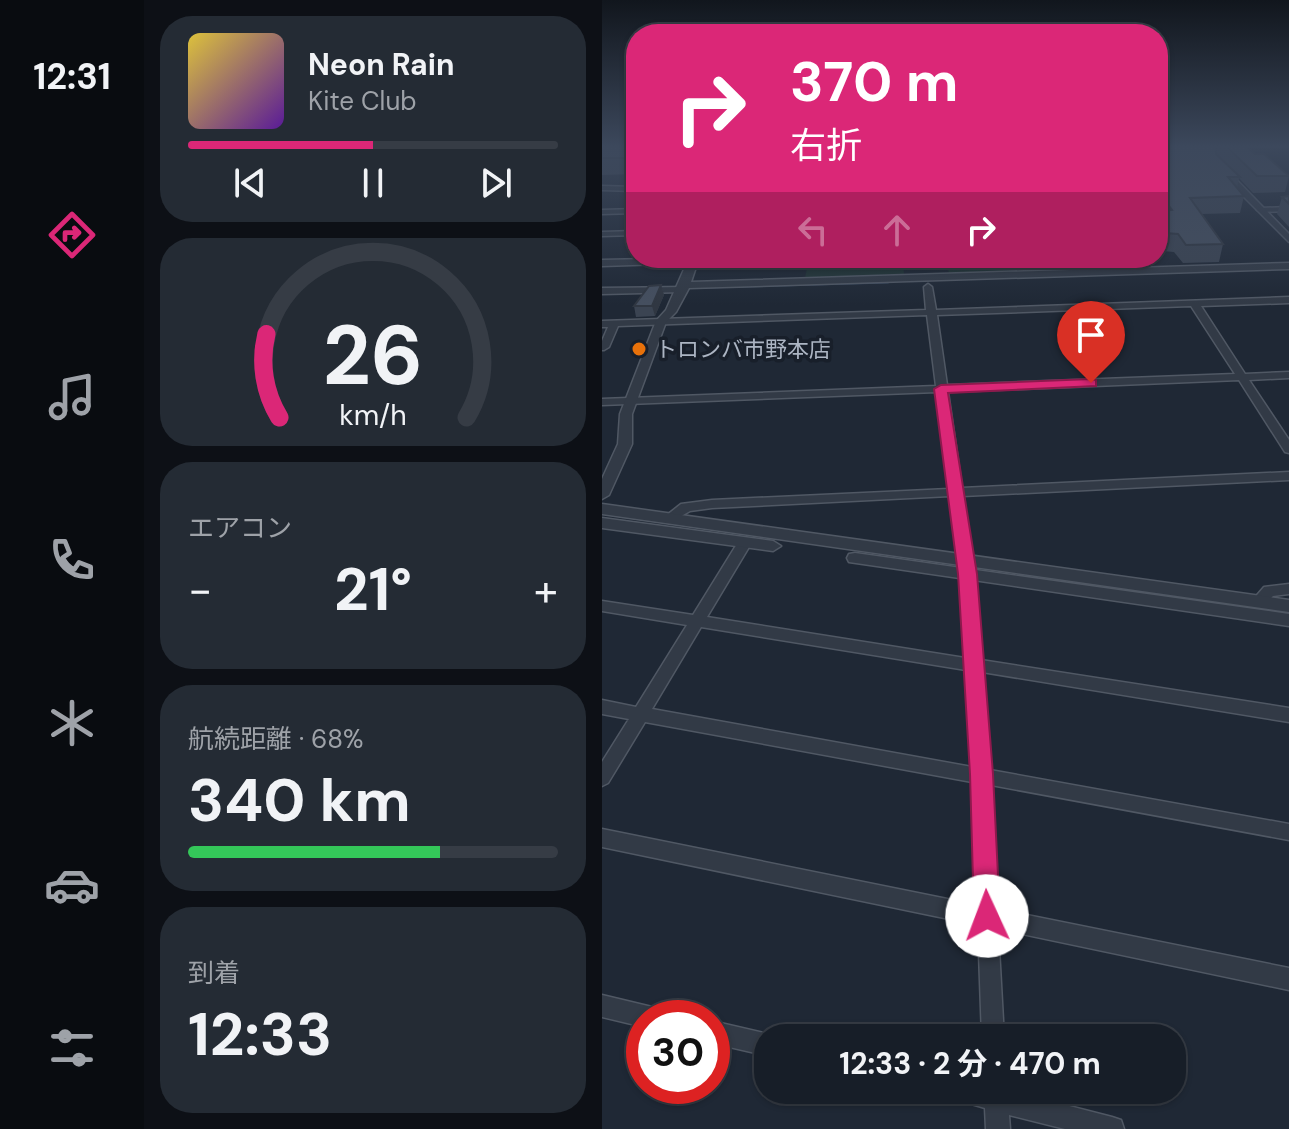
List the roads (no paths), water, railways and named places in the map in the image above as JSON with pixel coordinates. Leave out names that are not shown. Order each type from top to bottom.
[{"type":"street","points":[[1251,200],[1289,239]]},
{"type":"street","points":[[1261,210],[1289,209]]},
{"type":"street","points":[[602,212],[626,211]]},
{"type":"street","points":[[602,234],[626,233]]},
{"type":"street","points":[[602,263],[626,262]]},
{"type":"street","points":[[602,291],[1289,266]]},
{"type":"street","points":[[602,495],[625,444],[630,401],[661,321],[671,312],[691,268]]},
{"type":"street","points":[[928,287],[966,568],[981,774],[992,1024]]},
{"type":"street","points":[[602,324],[1289,300]]},
{"type":"street","points":[[1194,303],[1289,449]]},
{"type":"street","points":[[604,347],[615,323]]},
{"type":"street","points":[[602,402],[1289,375]]},
{"type":"street","points":[[669,519],[686,507],[712,504],[1289,476]]},
{"type":"street","points":[[602,509],[1289,620]]},
{"type":"street","points":[[602,523],[1289,606]]},
{"type":"street","points":[[602,778],[745,542]]},
{"type":"street","points":[[1258,602],[1269,591],[1289,589]]},
{"type":"street","points":[[602,606],[1289,715]]},
{"type":"street","points":[[602,707],[1289,832]]},
{"type":"street","points":[[602,838],[1289,979]]},
{"type":"street","points":[[602,1006],[626,1012]]},
{"type":"street","points":[[730,1036],[754,1042]]},
{"type":"street","points":[[997,1104],[998,1129]]},
{"type":"street","points":[[1029,1104],[1112,1129]]},
{"type":"waterway","points":[[705,287],[888,282]]},
{"type":"place","name":"トロンバ市野本店","points":[[639,349]]}]
